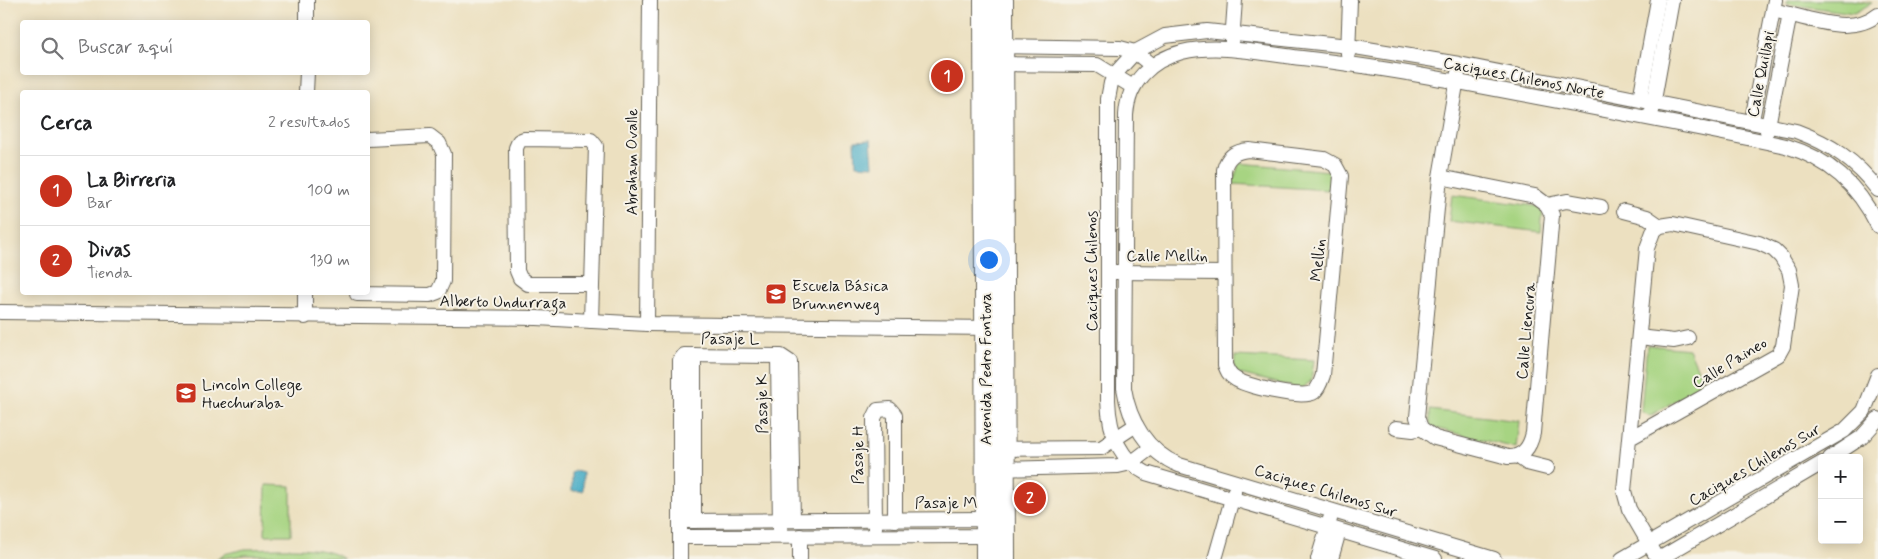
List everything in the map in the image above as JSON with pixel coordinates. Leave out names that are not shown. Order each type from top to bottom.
[{"type":"street","points":[[307,0],[307,20]]},
{"type":"street","name":"Abraham Ovalle","points":[[647,324],[650,0]]},
{"type":"street","name":"Avenida Pedro Fontova","points":[[984,0],[994,55]]},
{"type":"street","name":"Avenida Pedro Fontova","points":[[986,559],[986,528],[995,469],[994,55],[1003,0]]},
{"type":"street","points":[[1231,50],[1235,0]]},
{"type":"street","points":[[1347,63],[1350,0]]},
{"type":"street","points":[[1651,119],[1647,100],[1658,0]]},
{"type":"street","points":[[1647,100],[1672,0]]},
{"type":"street","name":"Calle Quillapi","points":[[1752,120],[1774,5],[1790,14],[1847,25],[1864,22],[1878,14]]},
{"type":"street","name":"Calle Quillapi","points":[[1766,141],[1790,14]]},
{"type":"street","name":"Caciques Chilenos Norte","points":[[1114,74],[1135,52],[1155,40],[1172,34],[1195,31],[1233,32],[1349,46],[1459,64],[1752,120],[1796,131],[1834,148],[1858,166],[1878,190]]},
{"type":"street","points":[[994,55],[1107,46],[1135,52],[1151,65]]},
{"type":"street","name":"Caciques Chilenos Norte","points":[[1151,65],[1172,55],[1193,50],[1231,50],[1347,63],[1456,81],[1766,141],[1799,150],[1834,168],[1862,198],[1878,226]]},
{"type":"street","points":[[994,55],[1093,64],[1101,66],[1133,87]]},
{"type":"street","points":[[1459,64],[1440,177],[1417,411],[1422,428],[1435,438],[1508,457],[1517,456],[1527,463],[1547,468]]},
{"type":"street","name":"Caciques Chilenos","points":[[1136,425],[1128,409],[1124,388],[1126,115],[1127,102],[1133,87],[1151,65]]},
{"type":"street","name":"Caciques Chilenos","points":[[1114,74],[1110,83],[1108,99],[1109,415],[1115,440],[1131,464]]},
{"type":"street","points":[[306,75],[306,90]]},
{"type":"street","points":[[370,138],[430,136],[439,143],[444,154],[442,282],[438,292],[430,295],[370,293]]},
{"type":"street","points":[[591,321],[596,146],[591,140],[524,139],[518,141],[516,148],[517,271],[520,278],[528,284],[592,284]]},
{"type":"street","name":"Mellin","points":[[1250,150],[1319,158],[1335,165],[1341,176],[1342,187],[1322,375],[1319,386],[1314,392],[1295,395],[1242,382],[1228,373],[1224,358],[1224,273],[1224,170],[1232,156],[1241,151],[1250,150]]},
{"type":"street","points":[[1440,177],[1535,196],[1548,205],[1562,201],[1601,207]]},
{"type":"street","name":"Calle Liencura","points":[[1517,456],[1528,447],[1533,434],[1552,221],[1548,205]]},
{"type":"street","name":"Calle Paineo","points":[[1624,211],[1647,217],[1660,226],[1673,224],[1766,246],[1774,250],[1785,263],[1791,278],[1792,292],[1782,346],[1775,358],[1630,438]]},
{"type":"street","points":[[1658,559],[1625,497],[1647,248],[1652,232],[1660,226]]},
{"type":"street","name":"Calle Mellin","points":[[1109,272],[1224,273]]},
{"type":"street","points":[[305,295],[305,317]]},
{"type":"street","points":[[356,318],[357,295]]},
{"type":"street","name":"Alberto Undurraga","points":[[0,312],[356,318],[537,318],[647,324],[994,328]]},
{"type":"street","points":[[1639,337],[1674,341],[1688,338]]},
{"type":"street","name":"Pasaje L","points":[[687,520],[688,356],[778,356]]},
{"type":"street","name":"Pasaje K","points":[[778,356],[786,520],[780,536]]},
{"type":"street","name":"Caciques Chilenos Sur","points":[[1622,559],[1852,425],[1869,403],[1878,375]]},
{"type":"street","name":"Pasaje H","points":[[875,536],[874,418],[878,410],[886,408],[894,412],[895,418],[895,520]]},
{"type":"street","name":"Caciques Chilenos Sur","points":[[1836,454],[1862,437],[1878,419]]},
{"type":"street","points":[[995,449],[1101,448],[1136,425]]},
{"type":"street","name":"Caciques Chilenos Sur","points":[[1136,425],[1152,447],[1171,462],[1494,559]]},
{"type":"street","points":[[1396,428],[1413,430],[1422,428]]},
{"type":"street","points":[[995,469],[1110,467],[1131,464],[1152,447]]},
{"type":"street","points":[[1131,464],[1146,473],[1232,500],[1435,559]]},
{"type":"street","name":"Caciques Chilenos Sur","points":[[1658,559],[1818,465]]},
{"type":"street","name":"Avenida Pedro Fontova","points":[[995,469],[1005,527],[1005,559]]},
{"type":"street","points":[[1215,559],[1237,482]]},
{"type":"street","points":[[1331,559],[1334,529],[1332,510]]},
{"type":"street","points":[[680,559],[680,537],[687,520]]},
{"type":"street","name":"Pasaje M","points":[[687,520],[895,520],[986,528]]},
{"type":"street","name":"Pasaje M","points":[[680,537],[875,536],[1005,527]]},
{"type":"street","points":[[1318,559],[1334,529]]},
{"type":"street","points":[[800,536],[800,559]]},
{"type":"green space","points":[[1787,0],[1852,0],[1872,3],[1854,13],[1787,4]]},
{"type":"green space","points":[[1239,163],[1330,171],[1329,190],[1233,184]]},
{"type":"green space","points":[[1452,195],[1543,207],[1541,232],[1449,221]]},
{"type":"green space","points":[[1647,345],[1689,349],[1704,383],[1650,416],[1641,411]]},
{"type":"green space","points":[[1235,356],[1314,360],[1311,381],[1301,389],[1240,374],[1234,370]]},
{"type":"green space","points":[[1430,410],[1519,421],[1516,448],[1430,427]]},
{"type":"green space","points":[[266,485],[291,486],[291,535],[265,535]]},
{"type":"green space","points":[[245,549],[310,549],[334,554],[343,559],[285,555],[245,555],[216,559],[224,554]]},
{"type":"water","points":[[871,140],[873,166],[856,165],[855,141]]},
{"type":"water","points":[[575,471],[583,473],[583,491],[572,491],[572,473]]},
{"type":"place","name":"La Birreria","points":[[947,76]]},
{"type":"place","name":"Escuela Básica Brunnenweg","points":[[776,294]]},
{"type":"place","name":"Lincoln College Huechuraba","points":[[186,393]]},
{"type":"place","name":"Divas","points":[[1030,498]]}]
